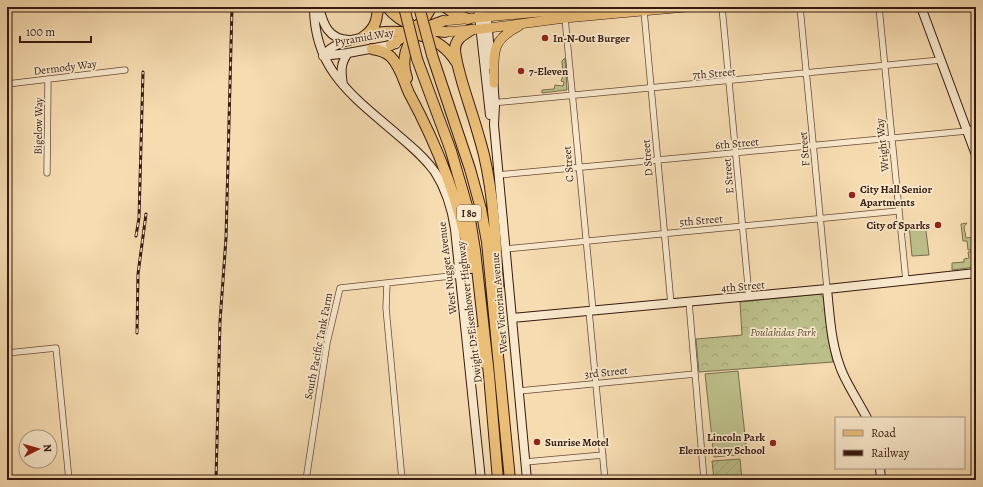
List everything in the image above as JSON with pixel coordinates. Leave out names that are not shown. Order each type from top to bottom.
[{"type":"highway","points":[[363,37],[368,34],[377,20],[378,7]]},
{"type":"highway","points":[[387,7],[417,32],[437,42],[446,49],[458,66]]},
{"type":"highway","name":"Dwight D. Eisenhower Highway","points":[[404,7],[417,59],[451,151],[469,214],[475,250],[489,375],[498,480]]},
{"type":"highway","name":"I 80","points":[[420,7],[432,55],[470,169],[481,209],[487,242],[510,480]]},
{"type":"highway","points":[[431,7],[406,52],[404,66],[416,103],[445,172],[460,217],[471,271],[479,351],[489,375]]},
{"type":"highway","points":[[446,7],[454,14],[468,19]]},
{"type":"highway","points":[[391,45],[443,21]]},
{"type":"highway","points":[[480,29],[462,35],[456,42],[455,51],[480,140],[492,199],[499,309],[498,345]]},
{"type":"highway","points":[[375,33],[445,32]]},
{"type":"highway","points":[[372,49],[383,52],[394,60],[416,103]]},
{"type":"main road","points":[[497,7],[512,15]]},
{"type":"main road","points":[[445,32],[524,23],[565,12],[595,7]]},
{"type":"main road","points":[[443,21],[512,15],[565,12],[644,11],[686,7]]},
{"type":"main road","points":[[494,82],[494,56],[497,45],[506,34],[524,23]]},
{"type":"street","name":"West Nugget Avenue","points":[[314,7],[316,33],[323,56],[332,71],[343,86],[419,153],[435,172],[452,212],[481,480]]},
{"type":"street","points":[[319,7],[325,24],[331,34],[338,39],[350,40]]},
{"type":"street","name":"West Victorian Avenue","points":[[478,7],[483,18]]},
{"type":"street","name":"West Victorian Avenue","points":[[486,7],[480,29],[492,103]]},
{"type":"street","name":"E Street","points":[[722,7],[749,296]]},
{"type":"street","name":"F Street","points":[[800,7],[827,289]]},
{"type":"street","name":"Wright Way","points":[[879,7],[906,281]]},
{"type":"street","points":[[921,7],[976,155]]},
{"type":"street","name":"D Street","points":[[644,11],[671,304]]},
{"type":"street","name":"C Street","points":[[565,12],[587,241],[596,383],[605,480]]},
{"type":"street","name":"West Victorian Avenue","points":[[480,29],[494,82],[490,115],[494,125],[527,480]]},
{"type":"street","name":"Pyramid Way","points":[[323,56],[330,48],[350,40],[375,33]]},
{"type":"street","name":"Pyramid Way","points":[[323,56],[391,45]]},
{"type":"street","points":[[343,86],[341,67],[342,62],[348,53]]},
{"type":"street","name":"7th Street","points":[[492,103],[651,89],[941,60]]},
{"type":"street","name":"Dermody Way","points":[[7,84],[125,70]]},
{"type":"street","name":"Bigelow Way","points":[[47,173],[48,79]]},
{"type":"street","name":"6th Street","points":[[498,175],[967,131],[976,128]]},
{"type":"street","name":"5th Street","points":[[505,249],[898,211]]},
{"type":"street","name":"4th Street","points":[[512,318],[827,289],[976,273]]},
{"type":"street","name":"South Pacific Tank Farm","points":[[306,480],[327,343],[340,288],[460,275]]},
{"type":"street","points":[[387,283],[386,308],[402,480]]},
{"type":"street","points":[[827,289],[831,336],[837,358],[843,375],[866,417]]},
{"type":"street","points":[[688,302],[704,480]]},
{"type":"street","points":[[7,353],[56,348],[69,480]]},
{"type":"street","name":"3rd Street","points":[[518,391],[695,374]]},
{"type":"street","points":[[525,462],[603,455]]},
{"type":"street","points":[[880,469],[881,480]]},
{"type":"green space","points":[[565,58],[567,90],[542,93],[542,90],[554,89],[555,85],[563,86],[564,82],[561,81],[563,76],[562,61]]},
{"type":"green space","points":[[925,223],[929,255],[912,256],[909,225]]},
{"type":"green space","points":[[967,223],[964,227],[966,238],[976,237],[976,249],[968,250],[967,241],[963,241],[961,224]]},
{"type":"green space","points":[[976,251],[976,267],[952,270],[952,263],[964,262],[964,259],[969,258],[968,252]]},
{"type":"green space","name":"Poulakidas Park","points":[[820,294],[824,299],[828,338],[833,362],[699,372],[696,339],[742,335],[740,302]]},
{"type":"green space","points":[[738,371],[747,454],[714,457],[705,374]]},
{"type":"green space","points":[[740,459],[742,480],[714,480],[712,461]]},
{"type":"railway","points":[[216,480],[220,322],[226,238],[232,7]]},
{"type":"railway","points":[[136,236],[139,218],[143,72]]},
{"type":"railway","points":[[137,333],[138,274],[146,214]]},
{"type":"place","name":"In-N-Out Burger","points":[[545,38]]},
{"type":"place","name":"7-Eleven","points":[[521,71]]},
{"type":"place","name":"City Hall Senior Apartments","points":[[852,195]]},
{"type":"place","name":"City of Sparks","points":[[938,225]]},
{"type":"place","name":"Sunrise Motel","points":[[537,442]]},
{"type":"place","name":"Lincoln Park Elementary School","points":[[773,443]]}]
